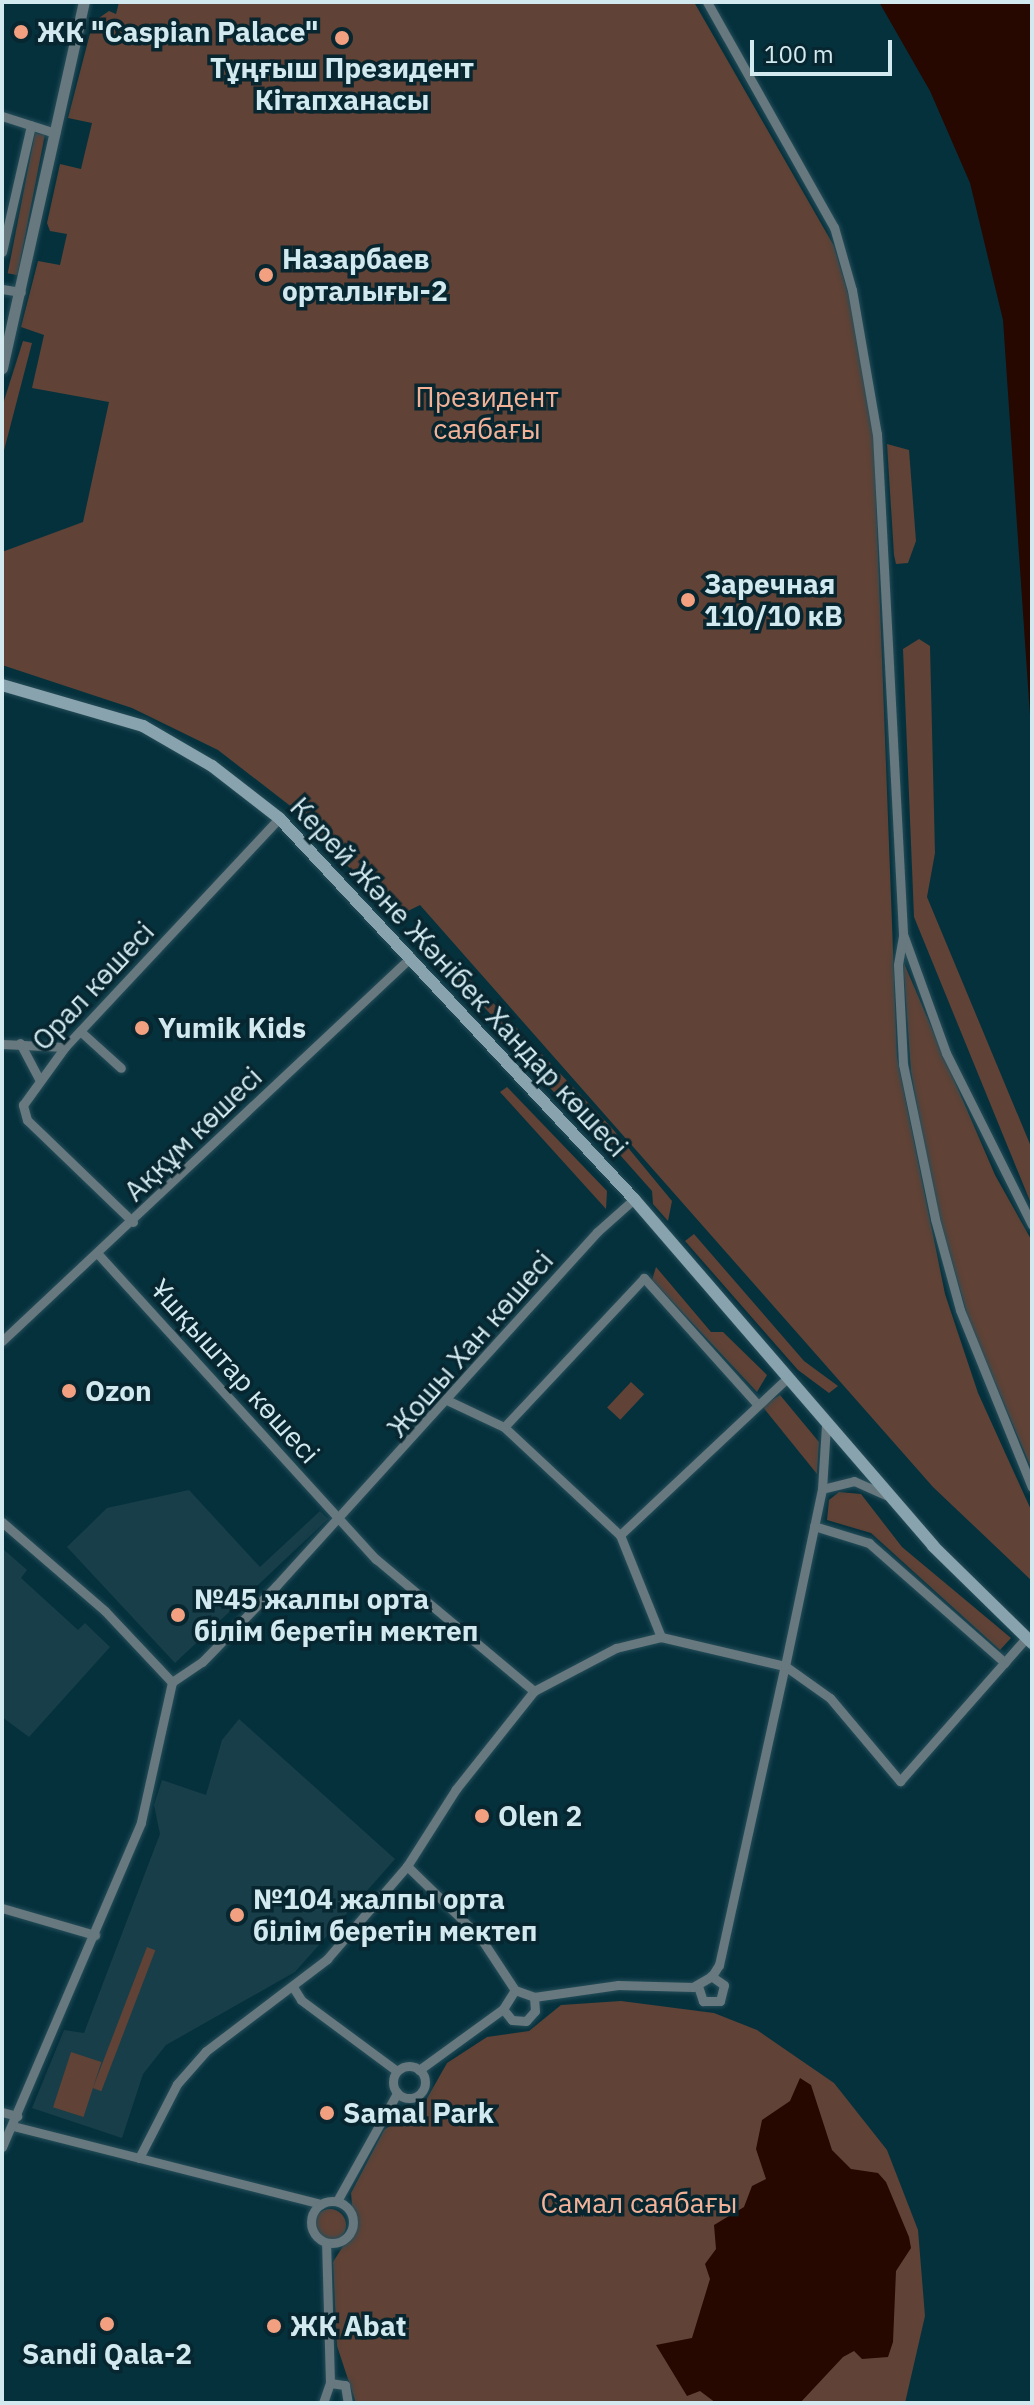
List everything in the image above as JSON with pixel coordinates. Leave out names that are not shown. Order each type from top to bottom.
[{"type":"main road","name":"Керей Және Жәнібек Хандар көшесі","points":[[2,685],[143,726],[212,766],[279,818],[634,1199],[888,1496],[1029,1640]]},
{"type":"street","points":[[2,368],[84,2]]},
{"type":"street","points":[[707,2],[834,227],[863,333],[877,434],[903,934],[898,965],[903,1064],[935,1219],[960,1310],[1032,1487]]},
{"type":"street","points":[[2,116],[55,133]]},
{"type":"street","points":[[2,252],[31,125]]},
{"type":"street","points":[[2,289],[21,292]]},
{"type":"street","points":[[2,311],[15,314]]},
{"type":"street","name":"Орал көшесі","points":[[133,1222],[27,1120],[23,1105],[65,1047],[279,818]]},
{"type":"street","points":[[903,934],[946,1053],[1032,1225]]},
{"type":"street","name":"Аққұм көшесі","points":[[2,1341],[133,1222],[411,957]]},
{"type":"street","points":[[80,1031],[121,1068]]},
{"type":"street","points":[[20,1043],[39,1079]]},
{"type":"street","points":[[2,1044],[65,1047]]},
{"type":"street","name":"Жошы Хан көшесі","points":[[172,1682],[226,1639],[449,1401],[597,1232],[634,1199]]},
{"type":"street","name":"Ұшқыштар көшесі","points":[[98,1254],[376,1559],[534,1691]]},
{"type":"street","points":[[504,1427],[644,1278],[758,1405]]},
{"type":"street","points":[[620,1535],[786,1379]]},
{"type":"street","points":[[449,1401],[504,1427],[620,1535],[661,1637]]},
{"type":"street","points":[[407,1866],[480,1937],[515,1990],[534,1997],[618,1985],[698,1986],[711,1976],[719,1965],[822,1489],[826,1425]]},
{"type":"street","points":[[822,1489],[854,1481],[888,1496]]},
{"type":"street","points":[[2,1522],[105,1611],[172,1682],[141,1822],[2,2147]]},
{"type":"street","points":[[814,1526],[869,1543],[1005,1663]]},
{"type":"street","points":[[139,2158],[177,2084],[206,2051],[327,1959],[407,1866],[456,1789],[534,1691],[616,1648],[661,1637],[785,1666],[830,1698],[900,1781],[1029,1640]]},
{"type":"street","points":[[2,1908],[95,1935]]},
{"type":"street","points":[[698,1986],[703,2001],[720,2001],[724,1985],[711,1976]]},
{"type":"street","points":[[293,1987],[301,2000],[397,2071],[419,2070],[503,2009],[515,1990]]},
{"type":"street","points":[[503,2009],[512,2020],[526,2021],[535,2011],[534,1997]]},
{"type":"street","points":[[397,2093],[418,2095],[425,2083],[419,2070]]},
{"type":"street","points":[[337,2201],[397,2093],[397,2071]]},
{"type":"street","points":[[2,2112],[15,2121],[139,2158],[321,2204],[337,2201],[347,2206],[353,2228],[337,2243],[326,2243]]},
{"type":"street","points":[[321,2204],[311,2228],[326,2243],[330,2383],[323,2403]]},
{"type":"street","points":[[330,2383],[345,2385],[348,2403]]},
{"type":"shaded area","points":[[879,2],[1032,2],[1032,745],[1003,320],[970,183],[930,91]]},
{"type":"shaded area","name":"№45 жалпы орта білім беретін мектеп","points":[[189,1490],[260,1567],[320,1511],[328,1519],[175,1663],[67,1547],[107,1508]]},
{"type":"shaded area","points":[[2,1548],[27,1570],[21,1578],[78,1630],[85,1623],[110,1647],[29,1737],[2,1717]]},
{"type":"shaded area","name":"№104 жалпы орта білім беретін мектеп","points":[[239,1719],[395,1859],[295,1972],[166,2045],[143,2074],[122,2138],[32,2108],[64,2030],[84,2033],[160,1834],[154,1805],[162,1780],[206,1795],[222,1740]]},
{"type":"shaded area","points":[[800,2078],[811,2085],[832,2150],[851,2169],[878,2173],[886,2182],[909,2237],[911,2248],[896,2271],[893,2342],[888,2357],[862,2359],[854,2351],[843,2357],[800,2403],[716,2403],[700,2391],[687,2396],[656,2345],[692,2338],[710,2279],[705,2264],[716,2249],[714,2225],[744,2207],[752,2186],[766,2179],[756,2149],[762,2120],[790,2101]]},
{"type":"green space","name":"Президент саябағы","points":[[119,2],[694,2],[834,246],[853,310],[873,420],[897,1057],[945,1294],[978,1393],[1032,1512],[1032,1581],[933,1487],[420,905],[396,917],[293,808],[218,750],[132,708],[2,665],[2,552],[83,522],[109,402],[32,388],[44,335],[21,327],[38,261],[60,265],[67,234],[50,231],[47,223],[60,164],[81,169],[92,123],[68,118],[93,22],[109,11],[116,14]]},
{"type":"green space","points":[[35,133],[45,135],[18,275],[8,273]]},
{"type":"green space","points":[[23,341],[32,343],[2,458],[2,407]]},
{"type":"green space","points":[[887,444],[909,450],[916,541],[908,563],[896,564],[894,555]]},
{"type":"green space","points":[[919,639],[930,646],[935,853],[927,897],[1032,1149],[1032,1206],[914,917],[903,649]]},
{"type":"green space","points":[[419,925],[611,1127],[672,1201],[668,1221],[653,1204],[652,1191],[605,1138],[596,1136],[507,1043],[503,1028],[466,987],[433,965],[412,937]]},
{"type":"green space","points":[[903,961],[995,1175],[1032,1241],[1032,1470],[969,1321],[933,1195],[911,1072]]},
{"type":"green space","points":[[507,1087],[607,1191],[606,1209],[500,1092]]},
{"type":"green space","points":[[694,1234],[804,1361],[838,1386],[829,1393],[798,1370],[685,1241]]},
{"type":"green space","points":[[656,1267],[711,1332],[723,1332],[767,1375],[757,1392],[652,1280]]},
{"type":"green space","points":[[631,1382],[644,1394],[620,1420],[607,1408]]},
{"type":"green space","points":[[780,1395],[819,1442],[817,1474],[762,1406]]},
{"type":"green space","points":[[839,1492],[861,1494],[902,1547],[1011,1638],[1000,1650],[871,1533],[827,1520],[829,1500]]},
{"type":"green space","points":[[147,1947],[155,1950],[101,2091],[93,2088]]},
{"type":"green space","name":"Самал саябағы","points":[[621,2001],[714,2013],[757,2030],[834,2083],[887,2150],[918,2230],[925,2316],[905,2403],[356,2403],[337,2346],[333,2262],[354,2229],[351,2193],[384,2130],[425,2102],[447,2063],[487,2037],[529,2031],[561,2005]]},
{"type":"green space","points":[[71,2052],[101,2062],[84,2117],[53,2107]]},
{"type":"green space","points":[[330,2209],[341,2214],[346,2225],[341,2236],[330,2241],[319,2236],[314,2225],[319,2214]]},
{"type":"place","name":"ЖК \"Caspian Palace\"","points":[[21,32]]},
{"type":"place","name":"Тұңғыш Президент Кітапханасы","points":[[342,38]]},
{"type":"place","name":"Назарбаев орталығы-2","points":[[266,275]]},
{"type":"place","name":"Заречная 110/10 кВ","points":[[688,600]]},
{"type":"place","name":"Yumik Kids","points":[[142,1028]]},
{"type":"place","name":"Ozon","points":[[69,1391]]},
{"type":"place","name":"№45 жалпы орта білім беретін мектеп","points":[[178,1615]]},
{"type":"place","name":"Olen 2","points":[[482,1816]]},
{"type":"place","name":"№104 жалпы орта білім беретін мектеп","points":[[237,1915]]},
{"type":"place","name":"Samal Park","points":[[327,2113]]},
{"type":"place","name":"Sandi Qala-2","points":[[107,2324]]},
{"type":"place","name":"ЖК Abat","points":[[274,2326]]}]
